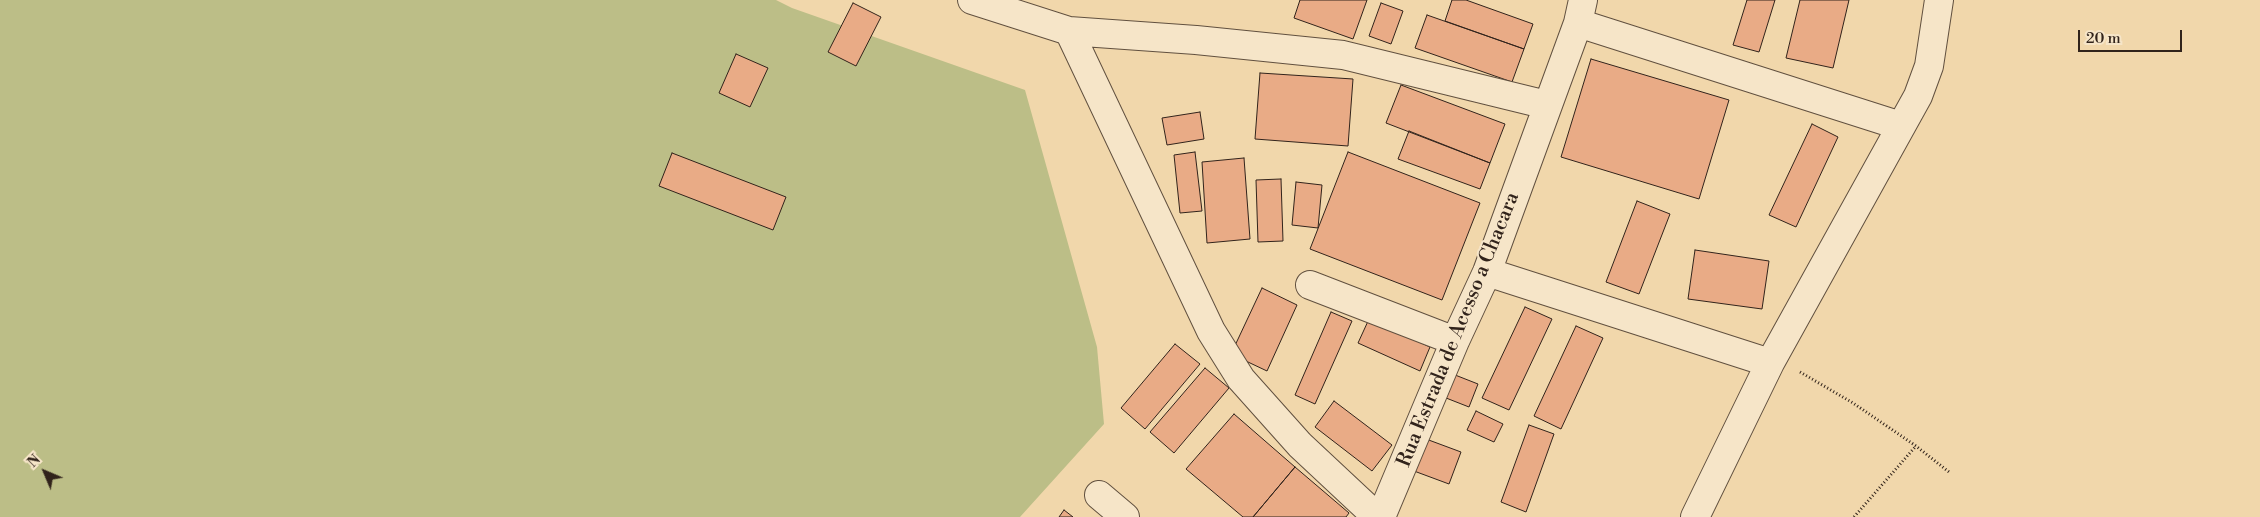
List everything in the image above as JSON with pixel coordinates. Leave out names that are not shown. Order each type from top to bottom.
[{"type":"street","points":[[972,0],[1069,31],[1196,40],[1342,55],[1547,105]]},
{"type":"street","points":[[1695,517],[1770,363],[1918,96],[1929,66],[1939,0]]},
{"type":"street","points":[[1580,11],[1901,126]]},
{"type":"street","name":"Rua Estrada de Acesso a Chacara","points":[[1379,517],[1487,272],[1580,11]]},
{"type":"street","points":[[1069,31],[1211,331],[1241,379],[1300,445],[1379,517]]},
{"type":"street","points":[[1487,272],[1770,363]]},
{"type":"street","points":[[1310,285],[1455,341]]},
{"type":"street","points":[[1099,495],[1125,517]]},
{"type":"path","points":[[1770,363],[1800,372],[1853,403],[1916,446],[1949,472]]},
{"type":"path","points":[[1854,517],[1916,446]]},
{"type":"green space","points":[[0,0],[776,0],[792,8],[1025,90],[1097,347],[1104,424],[1020,517],[0,517]]},
{"type":"building","points":[[1300,0],[1367,0],[1353,39],[1294,18]]},
{"type":"building","points":[[1452,0],[1466,0],[1533,24],[1524,49],[1445,21]]},
{"type":"building","points":[[1747,0],[1775,0],[1759,52],[1733,45]]},
{"type":"building","points":[[1800,0],[1849,0],[1833,68],[1786,58]]},
{"type":"building","points":[[853,3],[881,17],[856,66],[828,52]]},
{"type":"building","points":[[1381,3],[1403,11],[1391,44],[1369,36]]},
{"type":"building","points":[[1427,15],[1524,49],[1512,82],[1415,48]]},
{"type":"building","points":[[736,54],[768,68],[750,107],[719,93]]},
{"type":"building","points":[[1591,59],[1729,100],[1699,199],[1561,157]]},
{"type":"building","points":[[1260,73],[1353,79],[1348,146],[1255,139]]},
{"type":"building","points":[[1401,85],[1505,124],[1490,163],[1386,123]]},
{"type":"building","points":[[1200,112],[1204,139],[1167,145],[1162,118]]},
{"type":"building","points":[[1812,124],[1838,137],[1796,227],[1769,215]]},
{"type":"building","points":[[1409,131],[1490,163],[1480,189],[1398,159]]},
{"type":"building","points":[[1195,152],[1202,211],[1180,213],[1174,155]]},
{"type":"building","points":[[1348,152],[1480,203],[1442,300],[1310,249]]},
{"type":"building","points":[[672,153],[786,197],[773,230],[659,186]]},
{"type":"building","points":[[1244,158],[1250,239],[1207,243],[1202,162]]},
{"type":"building","points":[[1281,179],[1283,241],[1258,242],[1256,180]]},
{"type":"building","points":[[1296,182],[1322,185],[1318,228],[1292,225]]},
{"type":"building","points":[[1637,201],[1670,214],[1639,294],[1606,282]]},
{"type":"building","points":[[1695,250],[1769,261],[1762,309],[1688,299]]},
{"type":"building","points":[[1262,288],[1297,305],[1267,371],[1231,354]]},
{"type":"building","points":[[1525,307],[1552,319],[1509,410],[1482,398]]},
{"type":"building","points":[[1331,312],[1352,321],[1315,404],[1295,395]]},
{"type":"building","points":[[1369,319],[1430,347],[1420,371],[1358,343]]},
{"type":"building","points":[[1576,326],[1603,338],[1561,429],[1534,416]]},
{"type":"building","points":[[1175,344],[1200,364],[1145,429],[1121,408]]},
{"type":"building","points":[[1205,368],[1229,388],[1174,453],[1150,432]]},
{"type":"building","points":[[1450,373],[1478,384],[1469,407],[1441,396]]},
{"type":"building","points":[[1334,401],[1392,445],[1372,471],[1315,427]]},
{"type":"building","points":[[1476,411],[1503,424],[1494,442],[1467,430]]},
{"type":"building","points":[[1234,414],[1295,467],[1253,517],[1243,517],[1186,469]]},
{"type":"building","points":[[1529,425],[1554,434],[1526,512],[1501,502]]},
{"type":"building","points":[[1426,439],[1461,452],[1449,484],[1414,471]]},
{"type":"building","points":[[1295,467],[1349,513],[1346,517],[1253,517]]},
{"type":"building","points":[[1064,510],[1073,517],[1059,517]]}]
